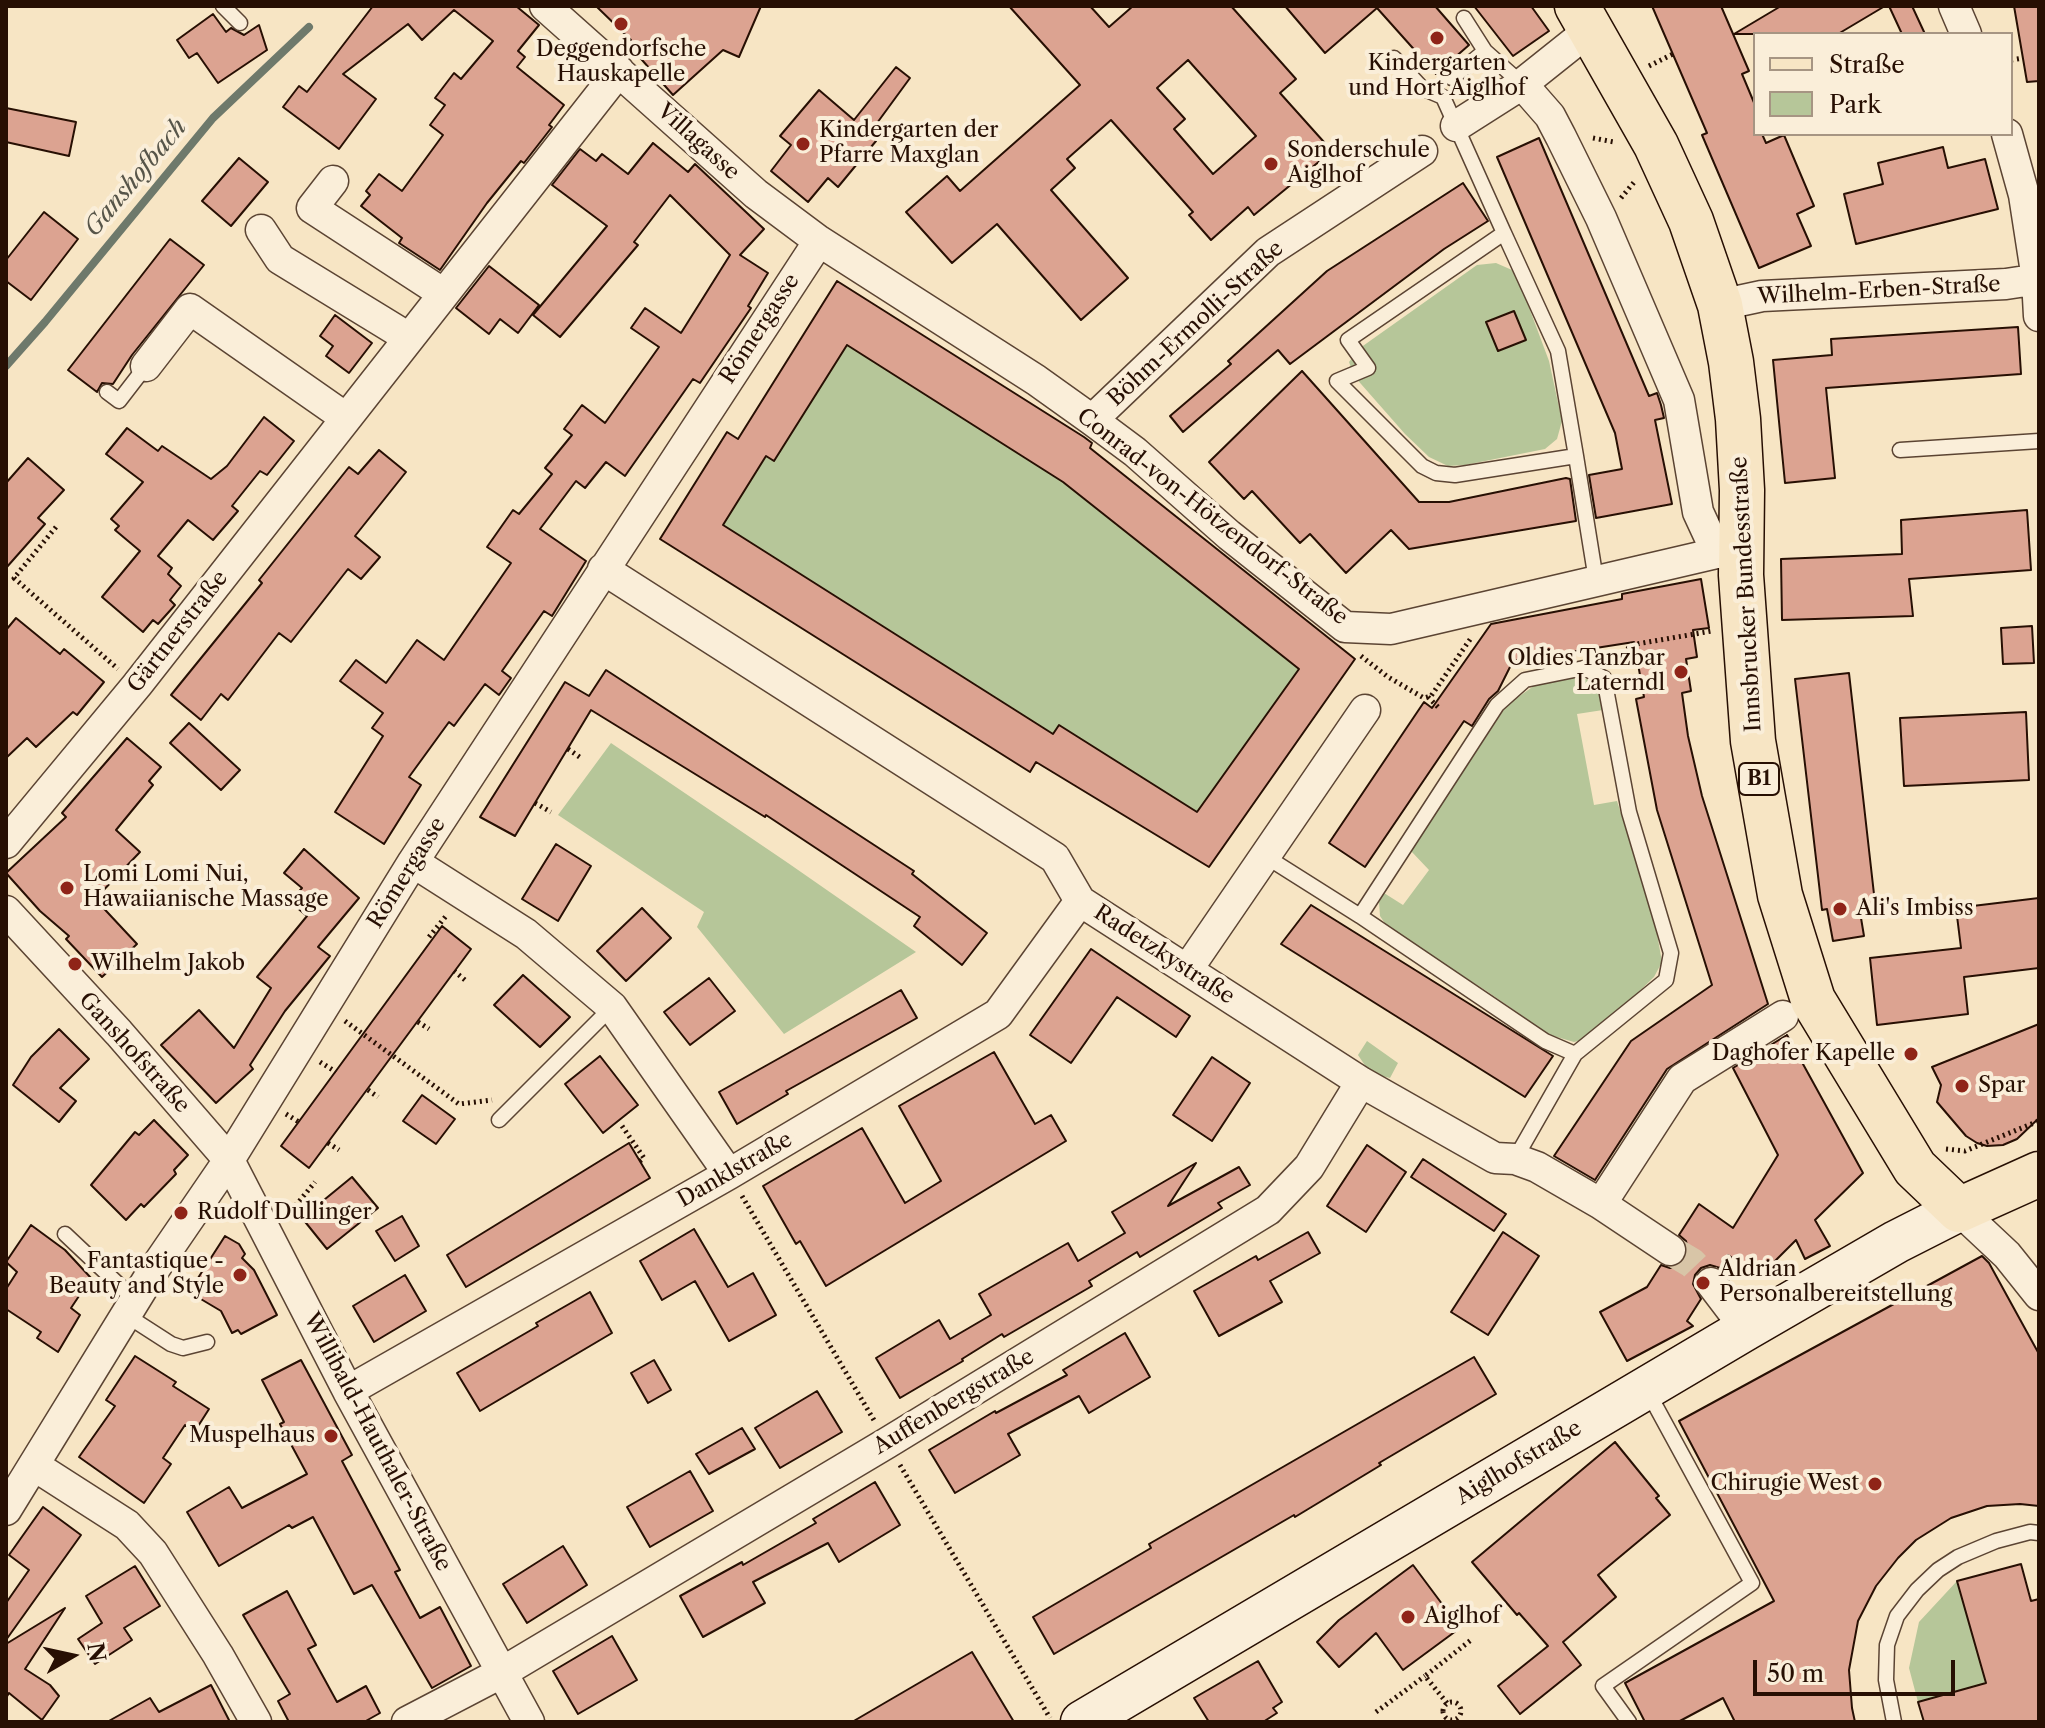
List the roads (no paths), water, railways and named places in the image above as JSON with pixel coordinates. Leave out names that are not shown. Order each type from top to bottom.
[{"type":"main road","name":"Innsbrucker Bundesstraße","points":[[1584,17],[1662,157],[1691,221],[1720,305],[1738,419],[1742,490],[1729,553],[1753,741],[1780,895],[1794,946],[1813,1000],[1915,1168],[1959,1210]]},
{"type":"main road","points":[[1959,1210],[2039,1174]]},
{"type":"street","name":"Villagasse","points":[[545,6],[756,194],[819,241]]},
{"type":"street","points":[[1954,6],[1965,32]]},
{"type":"street","points":[[1456,126],[1522,84],[1584,17]]},
{"type":"street","name":"Gärtnerstraße","points":[[6,843],[137,685],[619,71]]},
{"type":"street","name":"Innsbrucker Bundesstraße","points":[[1522,84],[1550,116],[1601,218],[1679,400],[1698,512],[1729,553]]},
{"type":"street","points":[[2008,136],[2024,195],[2038,279],[2039,316]]},
{"type":"street","name":"Böhm-Ermolli-Straße","points":[[1092,420],[1268,252],[1422,151]]},
{"type":"street","points":[[333,181],[312,208],[444,294]]},
{"type":"street","points":[[261,230],[280,259],[409,338]]},
{"type":"street","name":"Conrad-von-Hötzendorf-Straße","points":[[819,241],[1036,380],[1092,420],[1135,452],[1229,535],[1345,627],[1391,629],[1596,580],[1729,553]]},
{"type":"street","name":"Römergasse","points":[[6,1510],[131,1307],[229,1160],[413,862],[819,241]]},
{"type":"street","name":"Wilhelm-Erben-Straße","points":[[1720,305],[1762,296],[2006,284],[2038,279]]},
{"type":"street","points":[[146,366],[190,309],[346,418]]},
{"type":"street","name":"Radetzkystraße","points":[[603,569],[1055,858],[1080,901],[1361,1082],[1495,1158],[1515,1159],[1537,1167],[1601,1204],[1670,1250]]},
{"type":"street","points":[[1187,970],[1365,710]]},
{"type":"street","points":[[413,862],[526,934],[612,1007],[729,1174]]},
{"type":"street","name":"Danklstraße","points":[[348,1391],[729,1174],[998,1014],[1080,901]]},
{"type":"street","name":"Ganshofstraße","points":[[6,911],[119,1033],[229,1160]]},
{"type":"street","points":[[1601,1204],[1682,1079],[1783,1016]]},
{"type":"street","name":"Auffenbergstraße","points":[[407,1722],[501,1673],[874,1451],[1268,1210],[1309,1167],[1361,1082]]},
{"type":"street","name":"Willibald-Hauthaler-Straße","points":[[229,1160],[348,1391],[529,1722]]},
{"type":"street","points":[[1959,1210],[2007,1255],[2039,1295]]},
{"type":"street","name":"Aiglhofstraße","points":[[1082,1722],[1746,1329],[1896,1242],[1959,1210]]},
{"type":"street","points":[[1711,1283],[1746,1329]]},
{"type":"street","points":[[35,1466],[127,1525],[153,1553],[218,1655],[256,1722]]},
{"type":"lane","points":[[223,6],[240,23]]},
{"type":"lane","points":[[1464,18],[1485,51],[1522,84]]},
{"type":"lane","points":[[1452,78],[1485,51]]},
{"type":"lane","points":[[1394,58],[1422,88],[1443,97],[1558,351],[1596,580]]},
{"type":"lane","points":[[1504,233],[1348,340],[1368,368],[1337,381],[1422,466],[1436,473],[1455,475],[1576,456]]},
{"type":"lane","points":[[107,392],[119,401],[146,366]]},
{"type":"lane","points":[[1900,450],[2039,441]]},
{"type":"lane","points":[[1360,916],[1497,705],[1525,680],[1584,668],[1604,678],[1629,812],[1671,953],[1666,980],[1575,1054],[1515,1159]]},
{"type":"lane","points":[[1265,856],[1545,1041],[1575,1054]]},
{"type":"lane","points":[[499,1120],[612,1007]]},
{"type":"lane","points":[[65,1234],[131,1307],[171,1344],[183,1348],[207,1342]]},
{"type":"lane","points":[[1629,1722],[1603,1686],[1752,1583],[1646,1388]]},
{"type":"lane","points":[[1894,1722],[1886,1680],[1887,1645],[1897,1616],[1917,1590],[1938,1570],[1958,1557],[1996,1541],[2030,1532],[2039,1533]]},
{"type":"waterway","name":"Ganshofbach","points":[[6,366],[213,118],[309,27]]},
{"type":"tunnel","points":[[1670,1250],[1692,1263],[1711,1283]]},
{"type":"place","name":"Deggendorfsche Hauskapelle","points":[[621,24]]},
{"type":"place","name":"Kindergarten und Hort Aiglhof","points":[[1437,38]]},
{"type":"place","name":"Kindergarten der Pfarre Maxglan","points":[[803,144]]},
{"type":"place","name":"Sonderschule Aiglhof","points":[[1271,164]]},
{"type":"place","name":"Oldies Tanzbar Laterndl","points":[[1681,672]]},
{"type":"place","name":"Lomi Lomi Nui, Hawaiianische Massage","points":[[67,888]]},
{"type":"place","name":"Ali's Imbiss","points":[[1840,909]]},
{"type":"place","name":"Wilhelm Jakob","points":[[75,964]]},
{"type":"place","name":"Daghofer Kapelle","points":[[1911,1054]]},
{"type":"place","name":"Spar","points":[[1962,1086]]},
{"type":"place","name":"Rudolf Dullinger","points":[[181,1213]]},
{"type":"place","name":"Fantastique - Beauty and Style","points":[[240,1275]]},
{"type":"place","name":"Aldrian Personalbereitstellung","points":[[1703,1283]]},
{"type":"place","name":"Muspelhaus","points":[[331,1436]]},
{"type":"place","name":"Chirugie West","points":[[1875,1484]]},
{"type":"place","name":"Aiglhof","points":[[1408,1617]]}]
